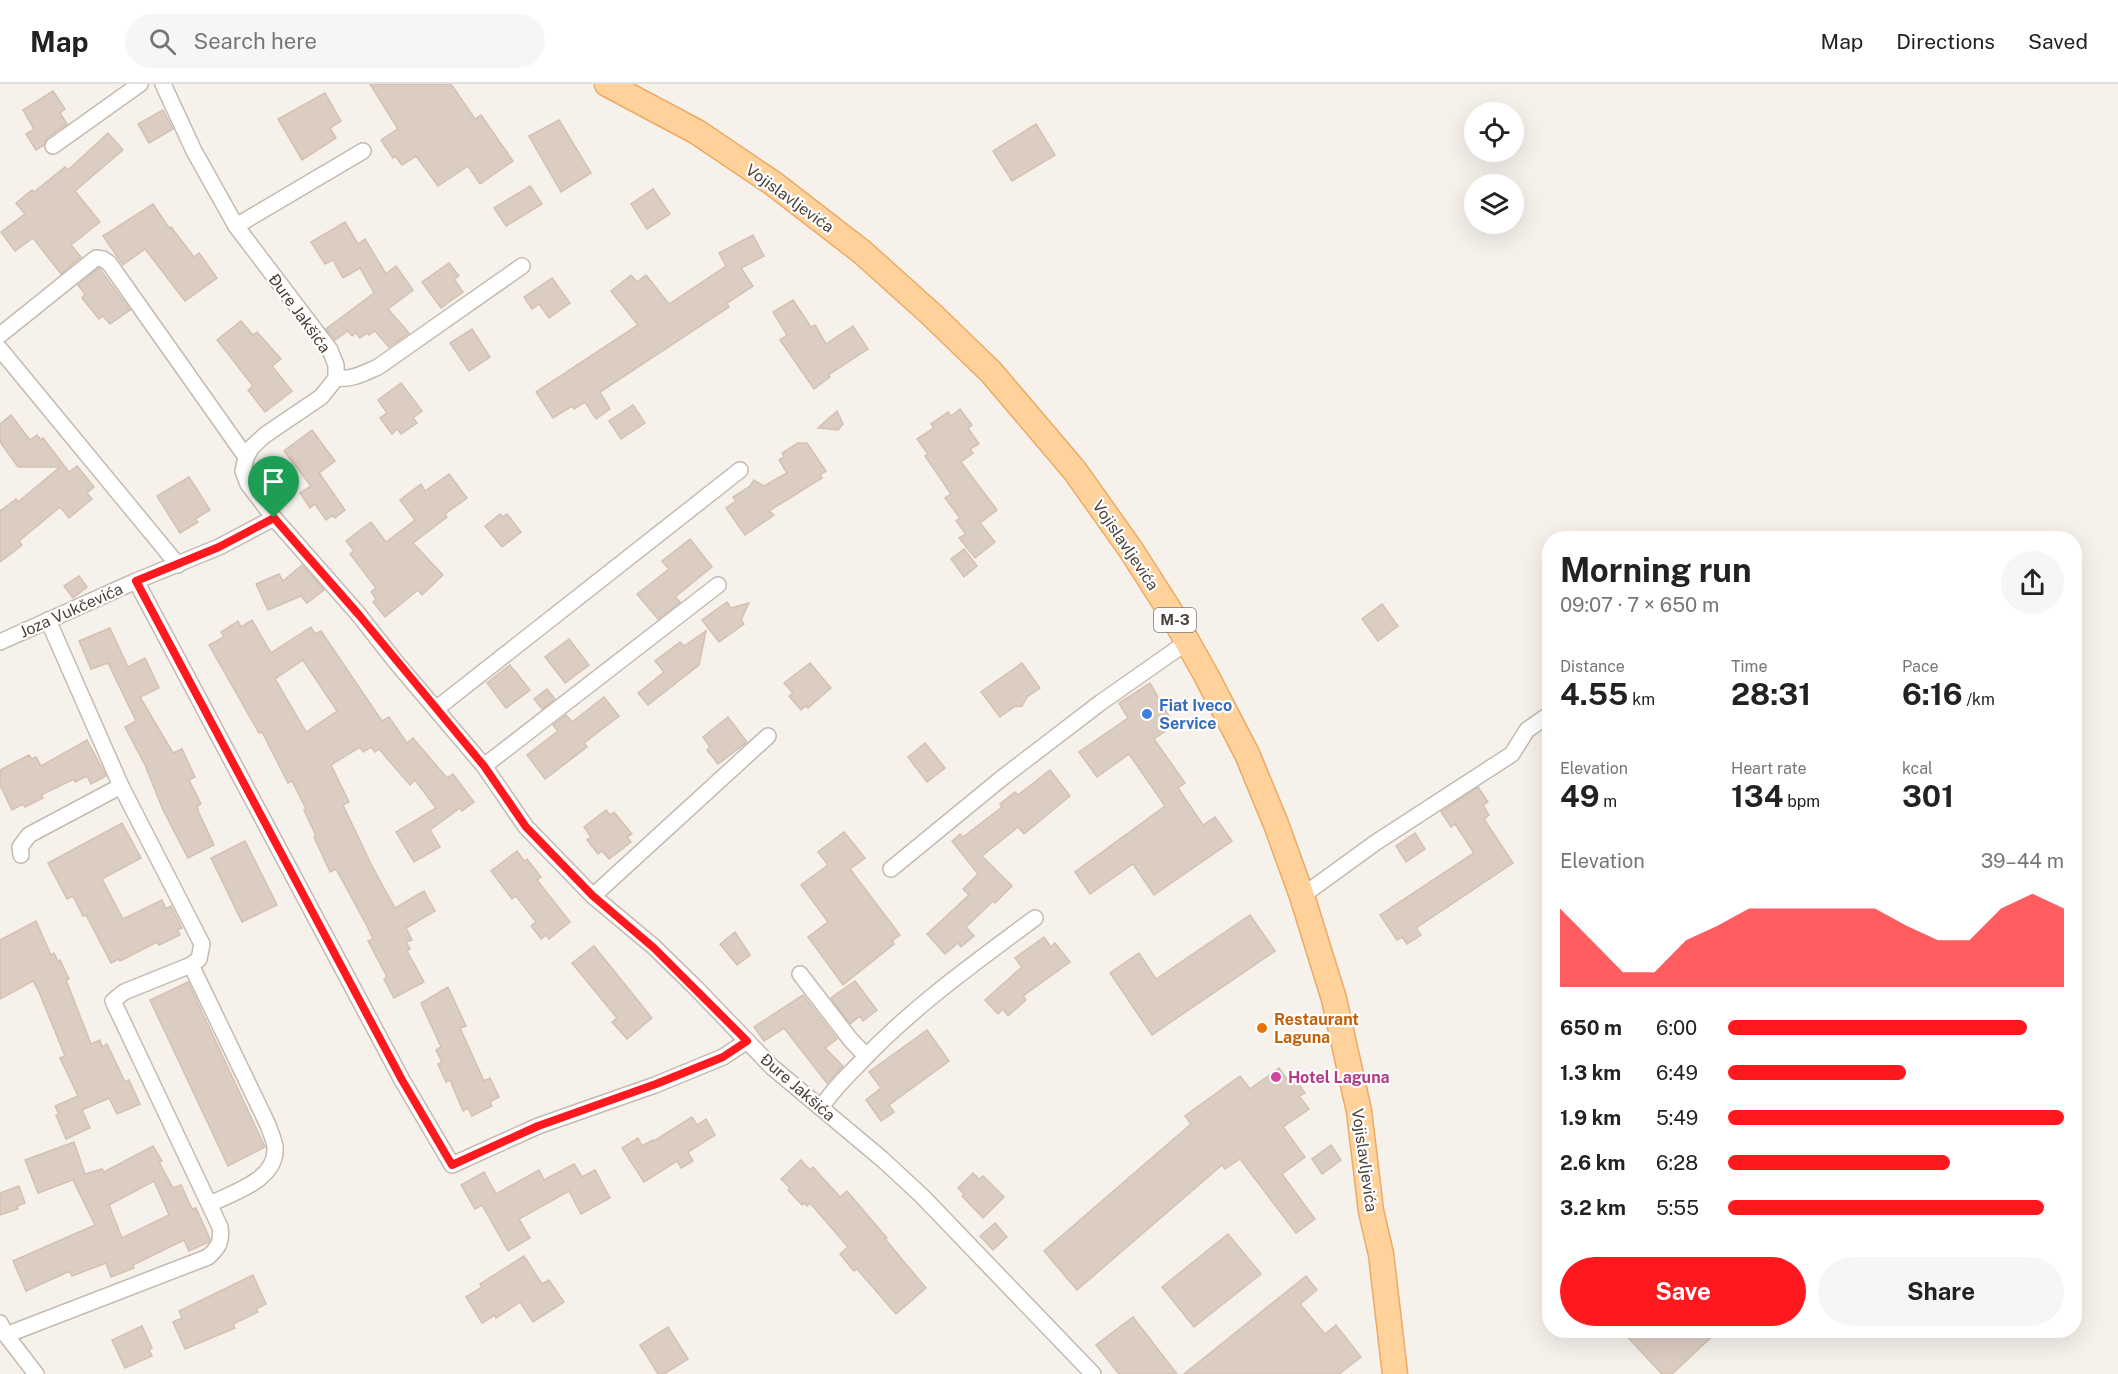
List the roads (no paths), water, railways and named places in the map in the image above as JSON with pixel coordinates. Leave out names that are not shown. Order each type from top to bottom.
[{"type":"main road","name":"Vojislavljevića","points":[[606,84],[697,132],[774,184],[862,252],[931,314],[991,372],[1076,471],[1131,550],[1188,642],[1247,754],[1276,824],[1302,896],[1334,999],[1359,1111],[1371,1211],[1381,1254],[1395,1374]]},
{"type":"street","points":[[53,146],[140,84]]},
{"type":"street","name":"Đure Jakšića","points":[[163,84],[194,151],[236,226],[330,350],[336,365],[336,378]]},
{"type":"street","points":[[236,226],[363,151]]},
{"type":"street","points":[[0,335],[96,258],[103,259],[109,263],[246,457],[252,447],[265,435],[321,397],[336,378],[345,379],[378,367],[522,266]]},
{"type":"street","points":[[0,349],[178,565]]},
{"type":"street","name":"Đure Jakšića","points":[[246,457],[243,471],[248,484],[274,518],[359,615],[484,766],[526,827],[593,896],[654,948],[772,1066],[922,1196],[1093,1374]]},
{"type":"street","points":[[436,709],[741,470]]},
{"type":"street","name":"Joza Vukčevića","points":[[0,642],[238,538],[274,518]]},
{"type":"street","points":[[136,581],[402,1080],[452,1165],[538,1126],[656,1084],[723,1057],[747,1041]]},
{"type":"street","points":[[484,766],[718,585]]},
{"type":"street","points":[[36,1374],[3,1329],[208,1257],[218,1248],[222,1240],[220,1227],[210,1204],[113,1001],[124,992],[191,965],[199,958],[202,944],[121,786],[48,620]]},
{"type":"street","points":[[891,870],[1011,771],[1100,703],[1188,642]]},
{"type":"street","points":[[1302,896],[1375,843],[1512,754],[1527,730],[1542,720]]},
{"type":"street","points":[[593,896],[768,736]]},
{"type":"street","points":[[21,855],[20,847],[29,835],[121,786]]},
{"type":"street","points":[[821,1108],[887,1034],[934,993],[1035,918]]},
{"type":"street","points":[[191,965],[268,1125],[276,1148],[272,1165],[260,1179],[210,1204]]},
{"type":"street","points":[[800,974],[850,1039],[866,1056]]},
{"type":"place","name":"Fiat Iveco Service","points":[[1147,714]]},
{"type":"place","name":"Restaurant Laguna","points":[[1262,1028]]},
{"type":"place","name":"Hotel Laguna","points":[[1276,1077]]}]
